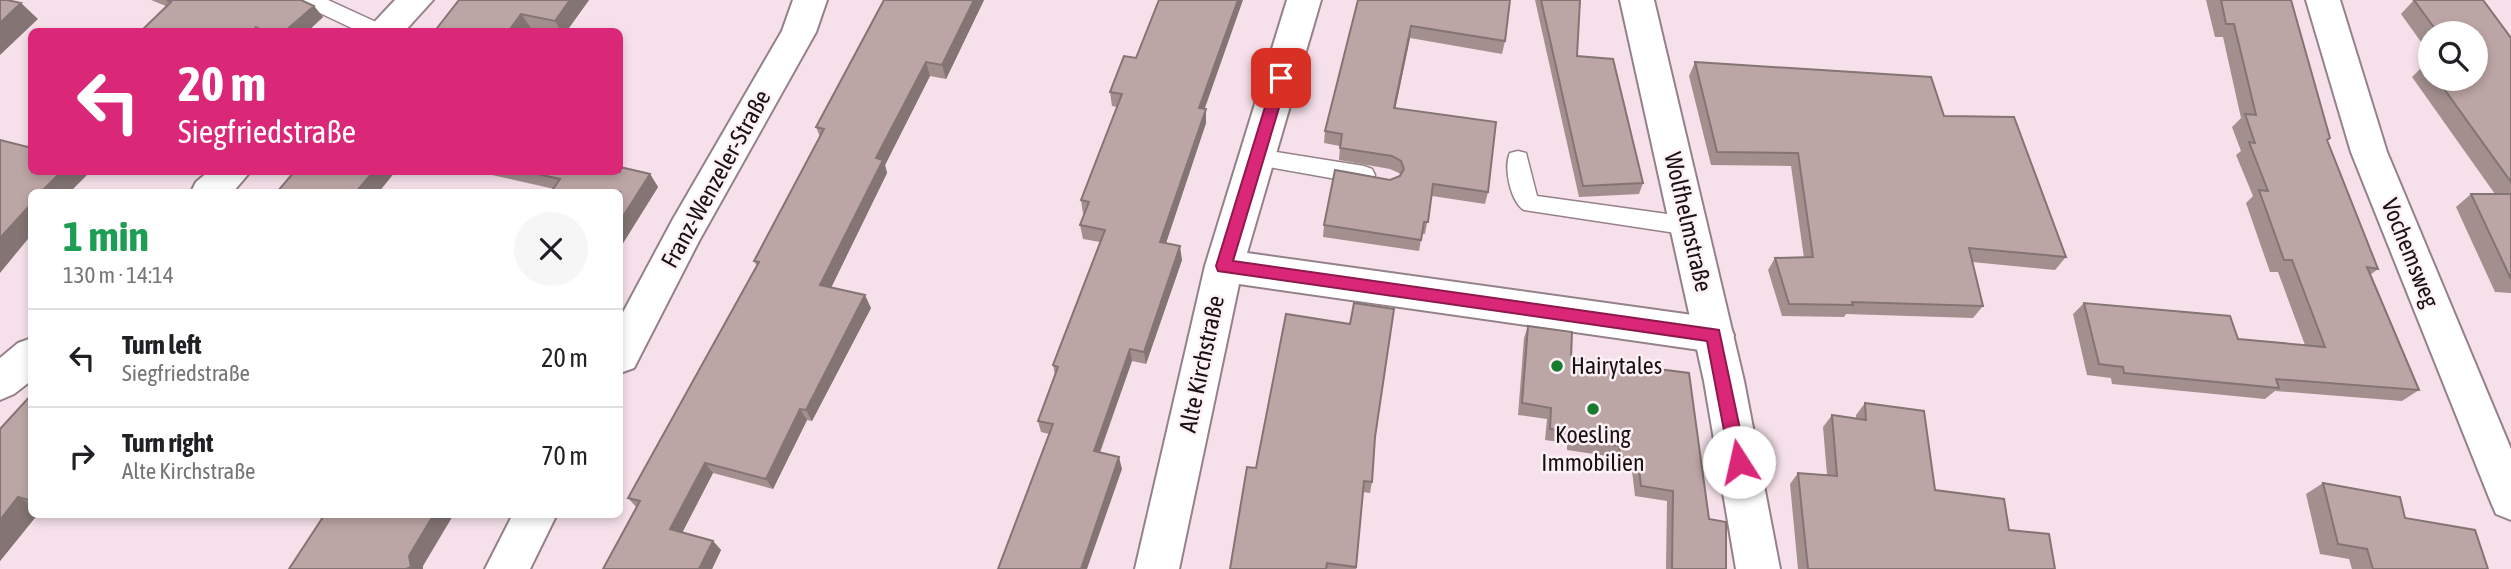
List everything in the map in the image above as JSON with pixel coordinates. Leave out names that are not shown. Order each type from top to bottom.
[{"type":"street","points":[[385,28],[416,0]]},
{"type":"street","name":"Franz-Wenzeler-Straße","points":[[623,350],[686,230],[799,32],[810,0]]},
{"type":"street","name":"Alte Kirchstraße","points":[[1157,569],[1224,266],[1304,0]]},
{"type":"street","name":"Wolfhelmstraße","points":[[1637,0],[1714,335],[1758,569]]},
{"type":"street","name":"Vochemsweg","points":[[2323,0],[2369,152],[2511,500]]},
{"type":"street","points":[[212,189],[229,175]]},
{"type":"street","points":[[1224,266],[1714,335]]},
{"type":"street","points":[[0,382],[28,358]]},
{"type":"street","points":[[507,569],[534,518]]},
{"type":"lane","points":[[310,0],[372,28]]},
{"type":"lane","points":[[1257,157],[1390,180]]},
{"type":"lane","points":[[1518,159],[1524,199],[1532,204],[1689,226]]},
{"type":"building","points":[[0,0],[21,3],[0,23]]},
{"type":"building","points":[[167,0],[301,0],[314,6],[289,28],[144,28],[171,2]]},
{"type":"building","points":[[459,0],[570,0],[555,21],[521,14],[511,28],[437,28]]},
{"type":"building","points":[[884,0],[974,0],[942,65],[926,62],[876,158],[883,160],[820,285],[865,295],[806,410],[800,409],[766,479],[705,463],[670,529],[713,541],[699,569],[603,569],[640,501],[628,498],[759,262],[754,261],[824,129],[816,127]]},
{"type":"building","points":[[1159,0],[1238,0],[1199,108],[1206,109],[1160,242],[1180,246],[1144,352],[1130,349],[1094,451],[1119,457],[1081,569],[998,569],[1053,424],[1038,421],[1058,367],[1053,365],[1105,230],[1080,225],[1089,202],[1081,200],[1122,94],[1110,92],[1124,56],[1136,58]]},
{"type":"building","points":[[1358,0],[1510,0],[1505,41],[1411,26],[1394,108],[1496,122],[1488,192],[1433,184],[1428,222],[1424,222],[1421,240],[1324,225],[1335,170],[1390,180],[1400,176],[1404,169],[1401,161],[1392,156],[1340,148],[1342,134],[1325,131]]},
{"type":"building","points":[[1541,0],[1580,0],[1577,56],[1613,59],[1643,183],[1583,186]]},
{"type":"building","points":[[2221,0],[2291,0],[2330,138],[2327,140],[2378,269],[2367,267],[2419,390],[2276,379],[2279,388],[2124,373],[2123,367],[2099,364],[2084,303],[2230,316],[2238,339],[2325,347],[2292,260],[2284,260],[2259,190],[2268,191],[2249,142],[2255,143],[2245,114],[2256,115],[2234,24],[2226,24]]},
{"type":"building","points":[[2414,0],[2483,0],[2511,38],[2511,182],[2446,91],[2488,91],[2488,21],[2429,21]]},
{"type":"building","points":[[1695,62],[1931,77],[1944,116],[2014,117],[2066,257],[1969,248],[1983,306],[1852,302],[1853,305],[1789,304],[1775,258],[1813,257],[1798,153],[1717,152]]},
{"type":"building","points":[[0,140],[28,147],[28,175],[58,175],[44,189],[28,189],[28,207],[0,238]]},
{"type":"building","points":[[623,168],[650,174],[623,216],[623,189],[553,189],[560,179],[542,175],[623,175]]},
{"type":"building","points":[[291,175],[370,175],[359,189],[280,189]]},
{"type":"building","points":[[2471,194],[2511,194],[2511,279]]},
{"type":"building","points":[[1354,303],[1394,309],[1375,437],[1372,482],[1364,481],[1356,567],[1327,563],[1326,569],[1230,569],[1247,467],[1256,468],[1286,314],[1350,324]]},
{"type":"building","points":[[1528,326],[1572,332],[1571,358],[1689,373],[1709,519],[1726,522],[1726,569],[1672,569],[1673,491],[1641,486],[1638,460],[1619,457],[1620,446],[1572,439],[1572,432],[1550,429],[1551,408],[1522,403]]},
{"type":"building","points":[[28,398],[28,500],[18,497],[0,520],[0,429]]},
{"type":"building","points":[[1865,403],[1924,411],[1935,490],[2004,499],[2009,530],[2049,534],[2055,569],[1808,569],[1798,473],[1837,476],[1832,415],[1866,420]]},
{"type":"building","points":[[2323,483],[2400,497],[2405,518],[2475,530],[2488,569],[2373,569],[2367,549],[2338,544]]},
{"type":"building","points":[[322,518],[432,518],[409,556],[411,567],[406,569],[289,569]]},
{"type":"place","name":"Hairytales","points":[[1557,366]]},
{"type":"place","name":"Koesling Immobilien","points":[[1593,409]]},
{"type":"route","points":[[1281,78],[1224,266],[1714,335],[1739,462]]}]
